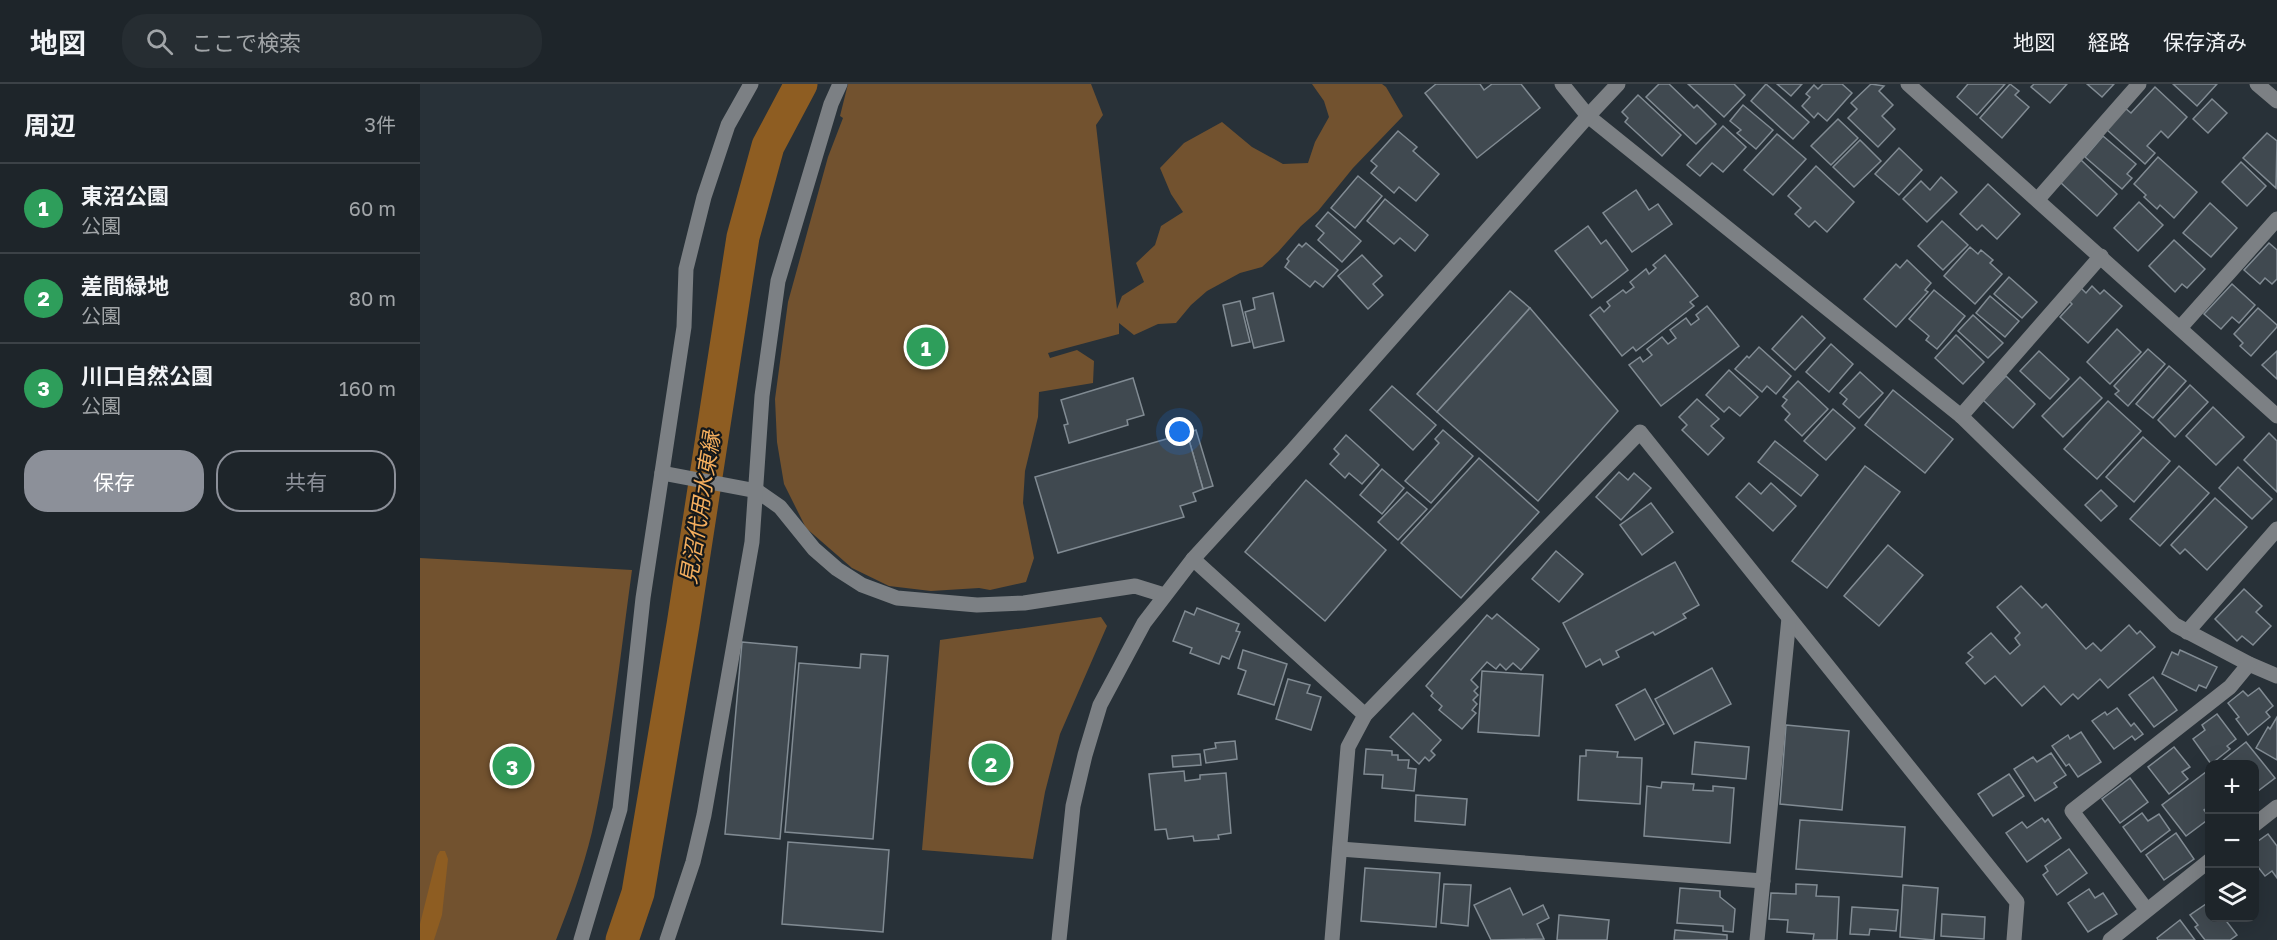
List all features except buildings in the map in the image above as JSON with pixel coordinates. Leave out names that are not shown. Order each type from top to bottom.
[{"type":"street","points":[[581,940],[620,809],[643,598],[684,327],[686,269],[704,197],[728,125],[751,84]]},
{"type":"street","points":[[667,940],[690,872],[705,815],[752,542],[762,396],[778,281],[831,104],[840,84]]},
{"type":"street","points":[[1562,84],[1588,116],[1961,416],[2175,625],[2277,676]]},
{"type":"street","points":[[1059,940],[1073,806],[1085,755],[1100,705],[1139,631],[1164,595],[1194,559],[1618,84]]},
{"type":"street","points":[[1908,84],[2277,416]]},
{"type":"street","points":[[2038,200],[2139,84]]},
{"type":"street","points":[[2257,84],[2277,101]]},
{"type":"street","points":[[2180,328],[2277,219]]},
{"type":"street","points":[[1961,416],[2101,256]]},
{"type":"street","points":[[1332,940],[1348,747],[1365,715],[1640,432],[2017,902],[2014,940]]},
{"type":"street","points":[[662,473],[757,490],[780,507],[814,549],[837,569],[862,585],[897,598],[935,603],[989,605],[1024,603],[1135,586],[1164,595]]},
{"type":"street","points":[[2187,632],[2277,529]]},
{"type":"street","points":[[1194,559],[1365,715]]},
{"type":"street","points":[[1757,940],[1789,618]]},
{"type":"street","points":[[2146,909],[2072,811],[2230,687],[2250,664]]},
{"type":"street","points":[[2259,821],[2277,807]]},
{"type":"street","points":[[1340,849],[1763,882]]},
{"type":"street","points":[[2110,940],[2205,864]]},
{"type":"shaded area","points":[[848,84],[1091,84],[1103,115],[1096,125],[1117,309],[1122,296],[1144,282],[1136,263],[1155,245],[1161,226],[1183,212],[1171,194],[1160,168],[1184,143],[1222,122],[1252,147],[1283,164],[1308,163],[1315,142],[1329,117],[1324,101],[1312,84],[1382,84],[1403,116],[1353,168],[1318,211],[1262,267],[1240,273],[1207,291],[1176,323],[1158,324],[1134,335],[1119,323],[1119,334],[1048,353],[1050,358],[1077,350],[1094,361],[1093,383],[1039,392],[1038,417],[1025,471],[1023,503],[1034,558],[1026,582],[990,590],[979,588],[931,591],[889,586],[852,568],[806,528],[784,484],[777,442],[775,399],[788,302],[828,157],[843,118],[840,116]]},
{"type":"shaded area","points":[[420,558],[632,570],[599,800],[585,860],[556,940],[420,940]]},
{"type":"shaded area","points":[[1101,617],[1107,626],[1060,734],[1045,792],[1033,859],[922,850],[940,640]]},
{"type":"shaded area","points":[[440,851],[445,851],[448,859],[442,915],[434,940],[420,940],[420,924]]},
{"type":"waterway","name":"見沼代用水東縁","points":[[622,940],[638,893],[683,625],[743,237],[768,146],[801,84]]},
{"type":"place","name":"東沼公園","points":[[926,347]]},
{"type":"place","name":"差間緑地","points":[[991,763]]},
{"type":"place","name":"川口自然公園","points":[[512,766]]}]
